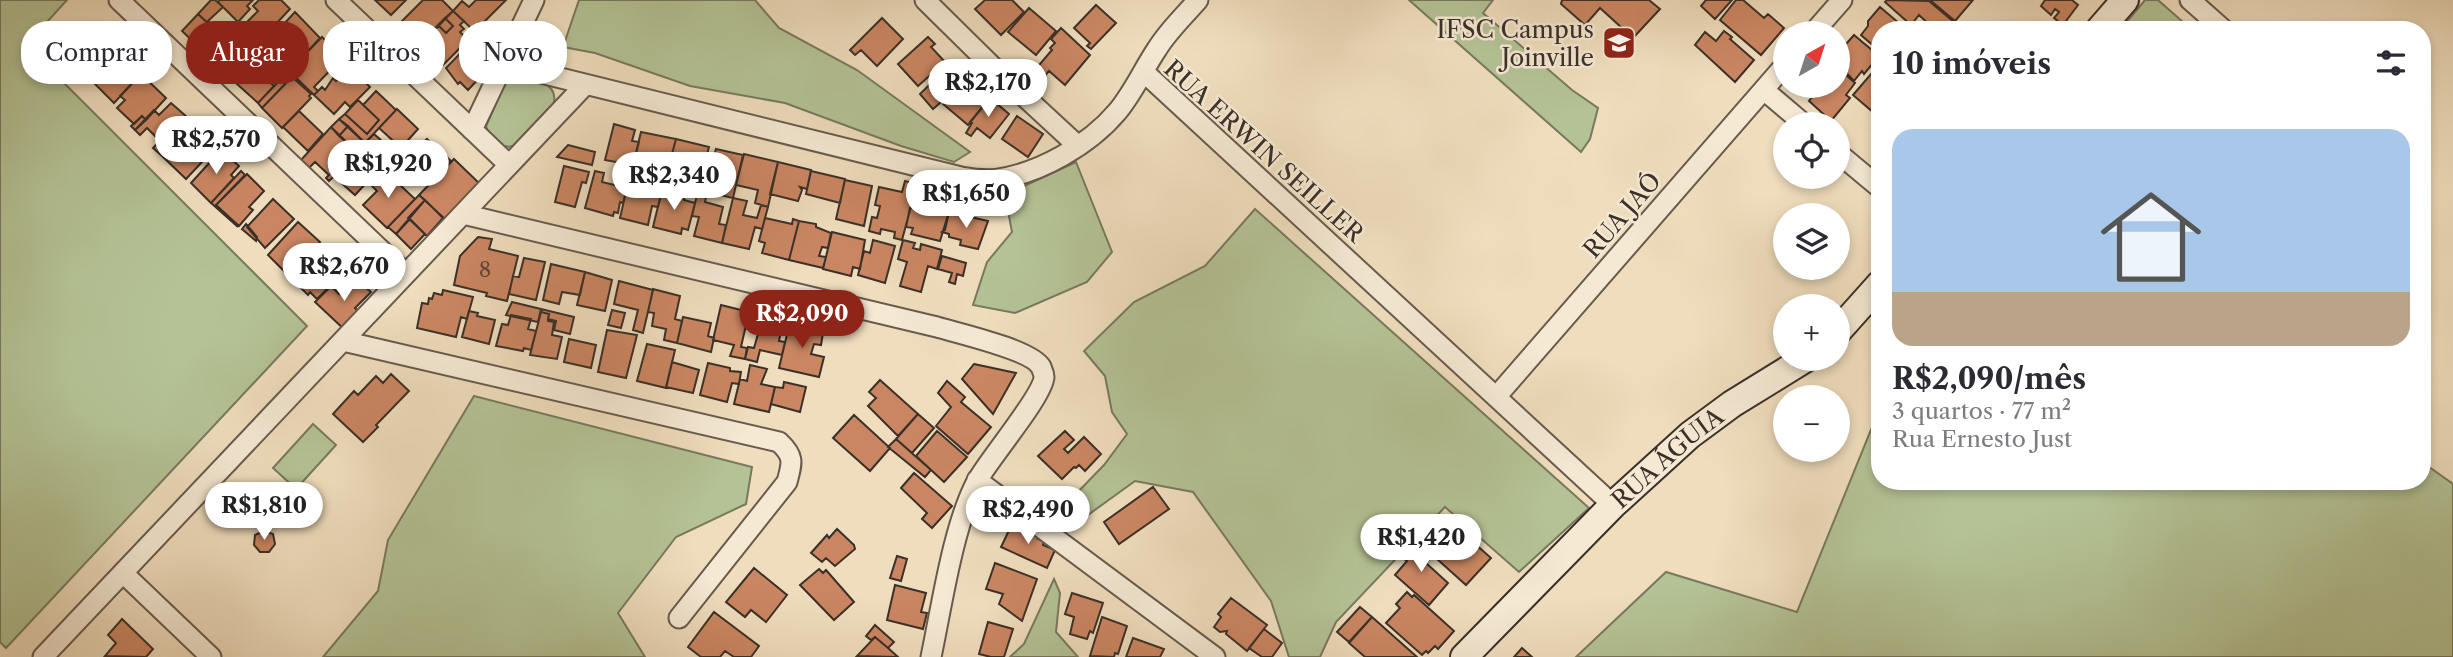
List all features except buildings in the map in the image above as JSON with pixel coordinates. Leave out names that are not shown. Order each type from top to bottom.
[{"type":"street","points":[[119,0],[406,275]]},
{"type":"street","points":[[336,0],[509,165]]},
{"type":"street","points":[[524,21],[534,0]]},
{"type":"street","points":[[925,0],[1000,75],[1078,146]]},
{"type":"street","points":[[1145,72],[1167,35],[1198,0]]},
{"type":"street","points":[[1824,21],[1842,0]]},
{"type":"street","points":[[2107,21],[2125,0]]},
{"type":"street","points":[[2190,0],[2214,21]]},
{"type":"street","name":"RUA ERWIN SEILLER","points":[[567,80],[978,180],[995,180],[1032,169],[1078,146],[1115,114],[1145,72],[1613,505]]},
{"type":"street","name":"RUA JAÓ","points":[[1496,397],[1773,79]]},
{"type":"street","points":[[472,130],[494,84]]},
{"type":"street","points":[[44,657],[585,85]]},
{"type":"street","points":[[1764,90],[1790,112]]},
{"type":"street","points":[[1850,163],[1871,180]]},
{"type":"street","points":[[463,214],[937,327],[1014,350],[1040,365],[1044,378],[1036,394],[977,480],[969,500],[954,552],[931,657]]},
{"type":"street","points":[[1850,318],[1871,294]]},
{"type":"street","points":[[343,341],[779,442],[789,451],[792,464],[787,482],[679,618]]},
{"type":"street","name":"RUA ÁGUIA","points":[[1464,657],[1613,505],[1710,419],[1786,371]]},
{"type":"street","points":[[977,480],[1215,657]]},
{"type":"street","points":[[123,573],[211,657]]},
{"type":"green space","points":[[0,0],[67,0],[48,21],[21,21],[21,84],[65,84],[307,326],[6,648],[0,642]]},
{"type":"green space","points":[[579,0],[755,0],[779,28],[857,70],[970,152],[954,162],[901,146],[785,103],[690,86],[595,53],[567,48],[567,35]]},
{"type":"green space","points":[[1409,0],[1493,0],[1483,13],[1572,90],[1598,108],[1590,139],[1581,152]]},
{"type":"green space","points":[[2145,0],[2158,0],[2182,21],[2128,21]]},
{"type":"green space","points":[[505,84],[546,84],[553,91],[553,106],[513,146],[496,142],[486,126]]},
{"type":"green space","points":[[1076,162],[1112,252],[1087,282],[1015,313],[973,305],[987,262],[1012,232],[1005,195]]},
{"type":"green space","points":[[1255,209],[1589,508],[1519,572],[1445,507],[1336,622],[1320,657],[1289,657],[1271,601],[1193,492],[1135,481],[1081,520],[1071,499],[1104,465],[1127,434],[1112,412],[1105,376],[1084,351],[1134,302],[1205,266]]},
{"type":"green space","points":[[474,396],[752,467],[746,504],[676,537],[618,613],[645,657],[323,657],[378,591],[388,540]]},
{"type":"green space","points":[[313,424],[336,445],[296,489],[273,468]]},
{"type":"green space","points":[[1871,430],[1871,490],[2431,490],[2431,468],[2453,484],[2453,657],[1576,657],[1666,572],[1797,612]]},
{"type":"green space","points":[[1054,579],[1060,593],[1056,632],[1078,657],[1010,657],[1024,644]]},
{"type":"place","name":"IFSC Campus Joinville","points":[[1619,43]]}]
